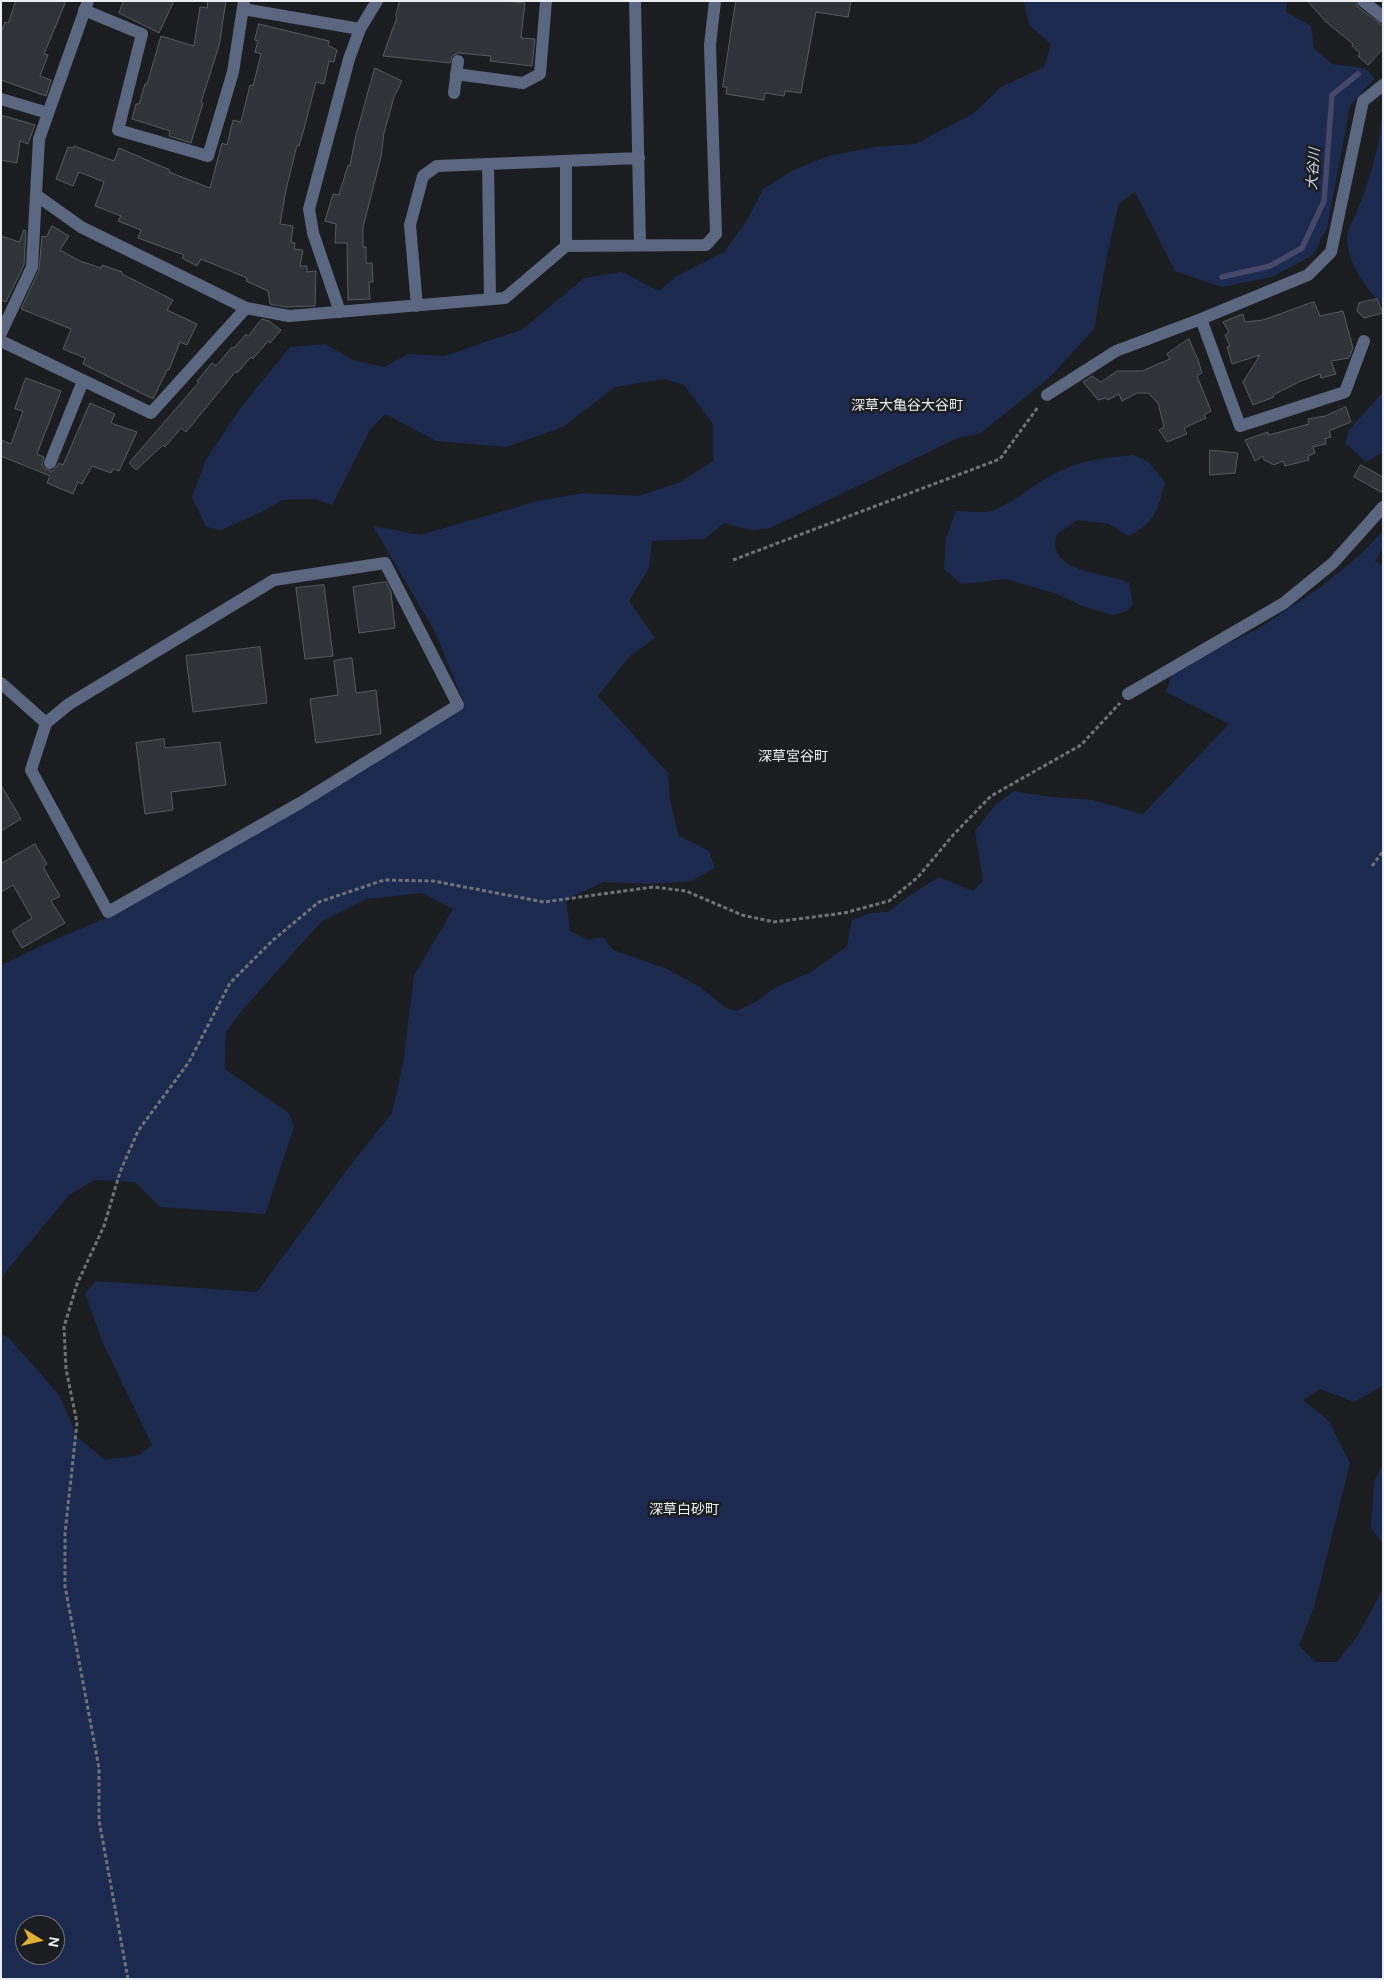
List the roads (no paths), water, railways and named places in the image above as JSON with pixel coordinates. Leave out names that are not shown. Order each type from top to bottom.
[{"type":"street","points":[[340,312],[312,233],[308,209],[349,59],[360,29],[376,1]]},
{"type":"street","points":[[456,74],[523,83],[540,74],[546,1]]},
{"type":"street","points":[[636,1],[640,245]]},
{"type":"street","points":[[36,195],[81,227],[246,308],[289,316],[505,298],[566,246],[706,245],[716,234],[710,45],[715,1]]},
{"type":"street","points":[[1363,1],[1383,18]]},
{"type":"street","points":[[1,334],[32,267],[39,139],[86,6],[142,34],[118,130],[208,156],[233,72],[244,5],[360,29]]},
{"type":"street","points":[[454,93],[458,61]]},
{"type":"street","points":[[1047,395],[1116,351],[1201,319],[1308,275],[1331,252],[1363,101],[1383,85]]},
{"type":"street","points":[[1,98],[48,113]]},
{"type":"street","points":[[417,306],[410,225],[423,176],[437,166],[639,158]]},
{"type":"street","points":[[566,161],[566,246]]},
{"type":"street","points":[[488,164],[490,300]]},
{"type":"street","points":[[1,341],[151,414],[246,308]]},
{"type":"street","points":[[1201,319],[1240,426],[1345,392],[1364,341]]},
{"type":"street","points":[[50,463],[83,381]]},
{"type":"street","points":[[1128,694],[1284,603],[1333,563],[1383,507]]},
{"type":"street","points":[[385,563],[458,706],[300,803],[108,912],[32,770],[46,722],[69,704],[274,580],[385,563]]},
{"type":"street","points":[[1,683],[46,722]]},
{"type":"waterway","name":"大谷川","points":[[1222,277],[1270,266],[1302,248],[1324,201],[1332,95],[1358,74]]},
{"type":"district","name":"深草大亀谷大谷町","points":[[907,406]]},
{"type":"district","name":"深草宮谷町","points":[[793,757]]},
{"type":"district","name":"深草白砂町","points":[[684,1510]]}]
